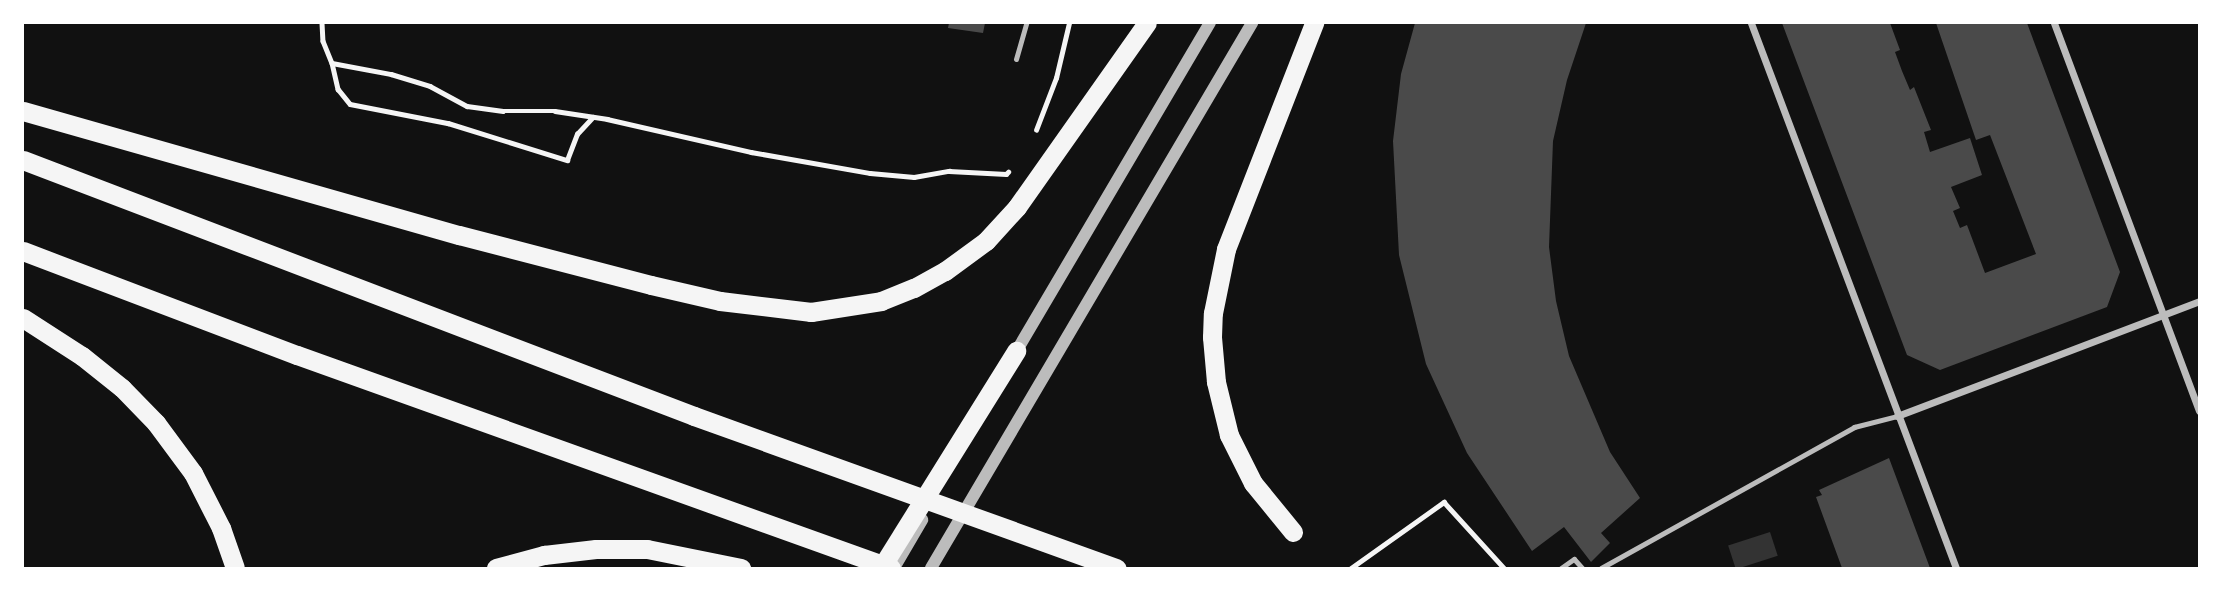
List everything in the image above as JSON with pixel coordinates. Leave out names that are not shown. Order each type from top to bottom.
[{"type":"highway","points":[[23,111],[433,228],[651,285],[756,307],[821,311],[881,301],[914,288],[945,271],[986,242],[1017,207],[1147,23]]},
{"type":"highway","points":[[1293,533],[1253,483],[1229,435],[1216,382],[1212,337],[1215,301],[1226,249],[1314,23]]},
{"type":"highway","points":[[23,160],[694,416],[1116,568]]},
{"type":"highway","points":[[23,251],[335,369],[892,568]]},
{"type":"highway","points":[[23,318],[82,356],[122,388],[156,423],[192,473],[221,528],[235,568]]},
{"type":"highway","points":[[881,568],[1016,351]]},
{"type":"highway","points":[[496,568],[544,555],[597,549],[646,549],[741,568]]},
{"type":"street","points":[[892,568],[1016,351],[1210,23]]},
{"type":"street","points":[[931,568],[1252,23]]},
{"type":"street","points":[[1751,23],[1955,568]]},
{"type":"street","points":[[2054,23],[2199,411]]},
{"type":"street","points":[[1897,416],[2199,301]]},
{"type":"lane","points":[[1016,59],[1026,23]]},
{"type":"lane","points":[[1601,568],[1854,427],[1897,416]]},
{"type":"lane","points":[[1561,568],[1574,559],[1582,568]]},
{"type":"path","points":[[322,23],[323,41],[338,89],[350,104],[448,123],[567,160],[577,134],[593,117]]},
{"type":"path","points":[[1034,136],[1056,78],[1069,23]]},
{"type":"path","points":[[332,63],[391,74],[430,86],[467,106],[503,111],[555,110],[870,173],[914,177],[949,171],[1006,174],[1014,165]]},
{"type":"path","points":[[1351,568],[1444,502],[1504,568]]},
{"type":"shaded area","points":[[1770,532],[1778,556],[1735,568],[1728,546]]},
{"type":"building","points":[[949,23],[985,23],[983,33],[948,28]]},
{"type":"building","points":[[1415,23],[1586,23],[1567,80],[1553,141],[1549,247],[1556,301],[1569,356],[1610,452],[1640,498],[1601,533],[1610,543],[1591,562],[1564,527],[1532,551],[1467,453],[1426,364],[1399,255],[1393,141],[1401,74]]},
{"type":"building","points":[[1782,23],[1890,23],[1900,50],[1895,52],[1902,71],[1910,90],[1914,87],[1931,130],[1924,132],[1930,152],[1970,138],[1982,175],[1951,187],[1960,208],[1953,211],[1960,228],[1967,225],[1985,273],[2036,254],[1990,135],[1976,140],[1936,23],[2027,23],[2120,272],[2107,307],[1940,370],[1907,355]]},
{"type":"building","points":[[1889,458],[1930,568],[1842,568],[1816,497],[1822,495],[1819,490]]}]
